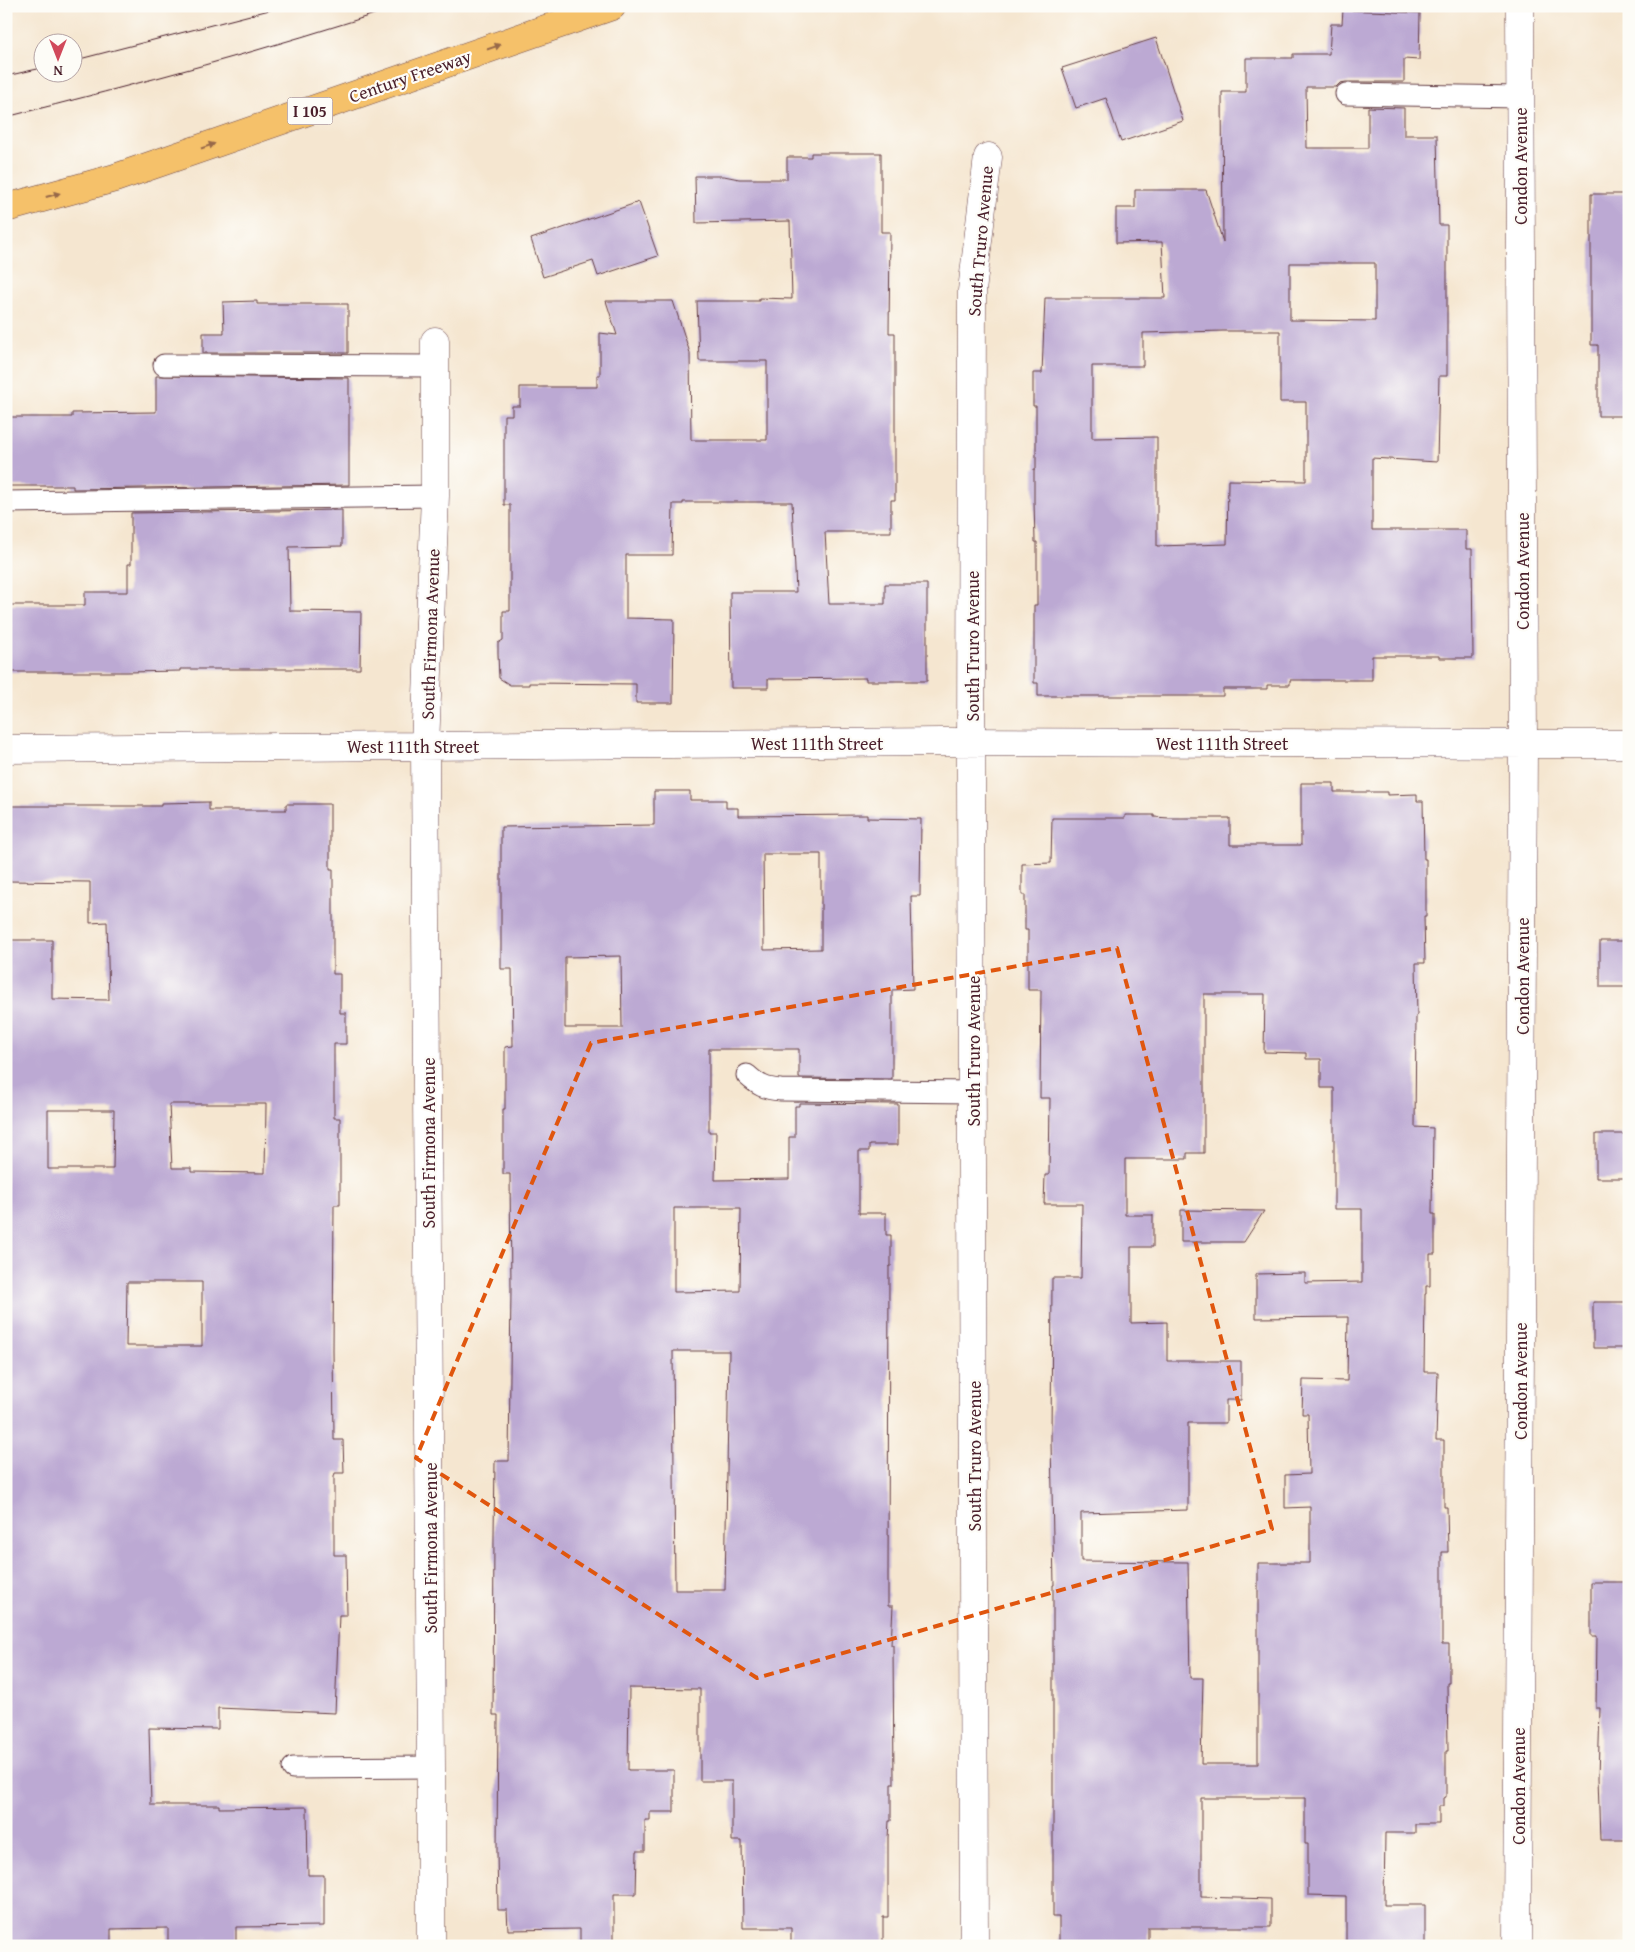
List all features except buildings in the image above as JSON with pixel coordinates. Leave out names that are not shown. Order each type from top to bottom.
[{"type":"highway","name":"Century Freeway","points":[[6,208],[115,178],[612,6]]},
{"type":"street","name":"Condon Avenue","points":[[1518,1946],[1523,744],[1520,6]]},
{"type":"street","name":"South Truro Avenue","points":[[974,1946],[972,292],[988,157]]},
{"type":"street","name":"South Firmona Avenue","points":[[431,1946],[425,746],[435,496],[435,354]]},
{"type":"street","name":"West 111th Street","points":[[6,749],[972,742],[1629,744]]},
{"type":"lane","points":[[1346,94],[1519,97]]},
{"type":"lane","points":[[164,364],[435,354]]},
{"type":"lane","points":[[6,502],[435,496]]},
{"type":"lane","points":[[747,1075],[758,1086],[781,1090],[973,1092]]},
{"type":"lane","points":[[293,1768],[431,1767]]},
{"type":"highlighted area","points":[[1117,948],[1272,1529],[757,1678],[416,1458],[591,1043]]},
{"type":"tram line","points":[[82,58],[285,6]]},
{"type":"tram line","points":[[6,117],[204,65],[302,37],[399,6]]},
{"type":"tram line","points":[[6,76],[32,70]]}]
